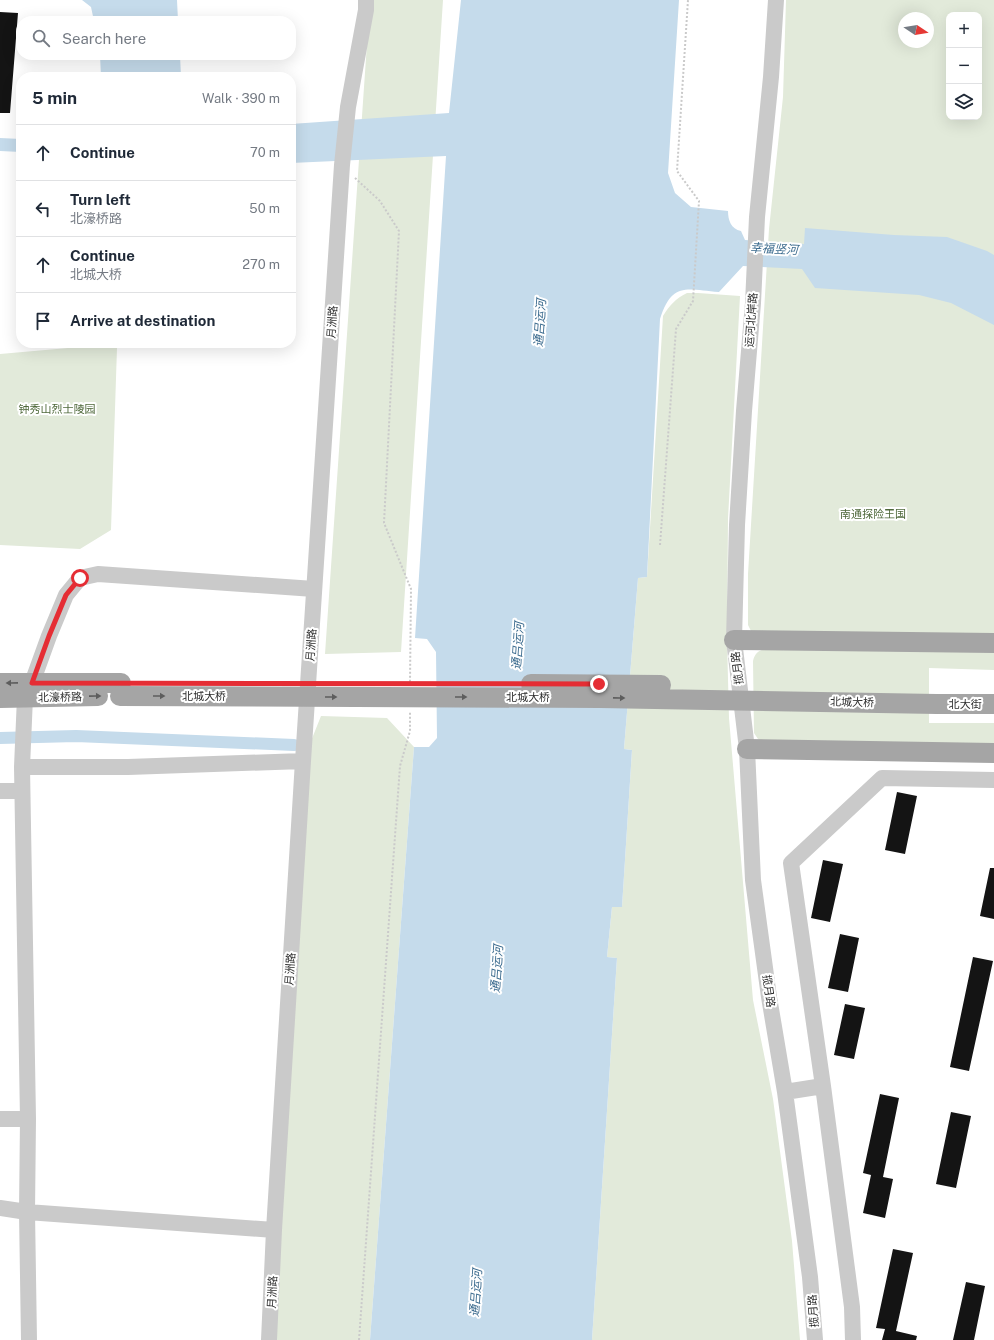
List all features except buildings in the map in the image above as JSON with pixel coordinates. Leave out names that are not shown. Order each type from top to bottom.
[{"type":"main road","points":[[734,640],[994,643]]},
{"type":"main road","name":"北濠桥路","points":[[0,683],[28,690],[120,690]]},
{"type":"main road","name":"北濠桥路","points":[[0,698],[28,690]]},
{"type":"main road","name":"北城大桥","points":[[120,690],[600,698],[937,697]]},
{"type":"main road","name":"北大街","points":[[937,697],[994,691]]},
{"type":"main road","name":"北大街","points":[[937,697],[994,704]]},
{"type":"main road","points":[[747,749],[994,753]]},
{"type":"street","name":"月洲路","points":[[269,1340],[274,1230],[303,762],[342,165],[348,107],[366,10],[366,0]]},
{"type":"street","name":"运河北岸路","points":[[734,640],[737,525],[744,411],[753,303],[757,217],[771,77],[776,0]]},
{"type":"street","points":[[29,1340],[27,1212],[28,1119],[22,792],[22,767],[28,690],[66,595],[80,578],[98,574],[314,589]]},
{"type":"street","name":"揽月路","points":[[734,640],[747,749],[753,880],[769,997],[785,1092],[810,1277],[815,1340]]},
{"type":"street","points":[[22,767],[128,767],[303,762]]},
{"type":"street","points":[[853,1340],[852,1307],[823,1086],[791,863],[882,778],[994,780]]},
{"type":"street","points":[[0,791],[22,792]]},
{"type":"street","points":[[785,1092],[823,1086]]},
{"type":"street","points":[[0,1119],[28,1119]]},
{"type":"street","points":[[0,1208],[27,1212],[274,1230]]},
{"type":"path","points":[[660,545],[676,329],[693,301],[699,201],[677,171],[688,0]]},
{"type":"path","points":[[342,165],[380,201],[399,231],[384,523],[411,589],[410,684]]},
{"type":"path","points":[[359,1340],[400,766],[410,731],[410,707]]},
{"type":"green space","points":[[370,0],[443,0],[401,652],[325,654]]},
{"type":"green space","name":"南通探险王国","points":[[786,0],[994,0],[994,638],[752,633],[748,625],[748,574],[769,229],[783,97]]},
{"type":"green space","points":[[687,293],[740,296],[728,519],[727,640],[729,718],[753,1000],[773,1099],[792,1241],[800,1340],[592,1340],[617,958],[607,957],[612,907],[622,907],[632,750],[624,749],[638,578],[647,577],[663,316],[673,303]]},
{"type":"green space","name":"钟秀山烈士陵园","points":[[68,348],[117,348],[111,530],[80,549],[0,545],[0,354]]},
{"type":"green space","points":[[765,649],[994,651],[994,670],[929,668],[929,723],[994,723],[994,744],[764,742],[758,739],[754,733],[753,661],[757,653]]},
{"type":"green space","points":[[321,716],[387,718],[414,747],[370,1340],[269,1340],[303,761]]},
{"type":"water","points":[[82,0],[177,0],[178,16],[93,16],[91,7]]},
{"type":"water","points":[[461,0],[679,0],[668,173],[675,193],[691,207],[728,211],[732,226],[741,231],[745,240],[804,244],[805,228],[894,235],[947,237],[987,251],[994,255],[994,325],[951,303],[919,295],[815,288],[802,269],[743,266],[719,292],[689,289],[681,290],[675,293],[665,307],[660,319],[647,577],[638,578],[624,749],[632,750],[622,907],[612,907],[607,957],[617,958],[592,1340],[370,1340],[414,747],[429,747],[437,738],[436,652],[427,639],[415,638],[446,156],[296,163],[296,124],[449,113]]},
{"type":"water","points":[[100,60],[180,60],[181,72],[101,72]]},
{"type":"water","points":[[0,138],[16,139],[16,152],[0,151]]},
{"type":"waterway","points":[[0,738],[76,736],[294,745]]},
{"type":"route","points":[[80,578],[66,595],[32,683],[599,684]]},
{"type":"water label","name":"幸福竖河","points":[[774,249]]},
{"type":"water label","name":"通吕运河","points":[[540,323]]},
{"type":"water label","name":"通吕运河","points":[[518,646]]},
{"type":"water label","name":"通吕运河","points":[[497,969]]},
{"type":"water label","name":"通吕运河","points":[[476,1293]]}]
